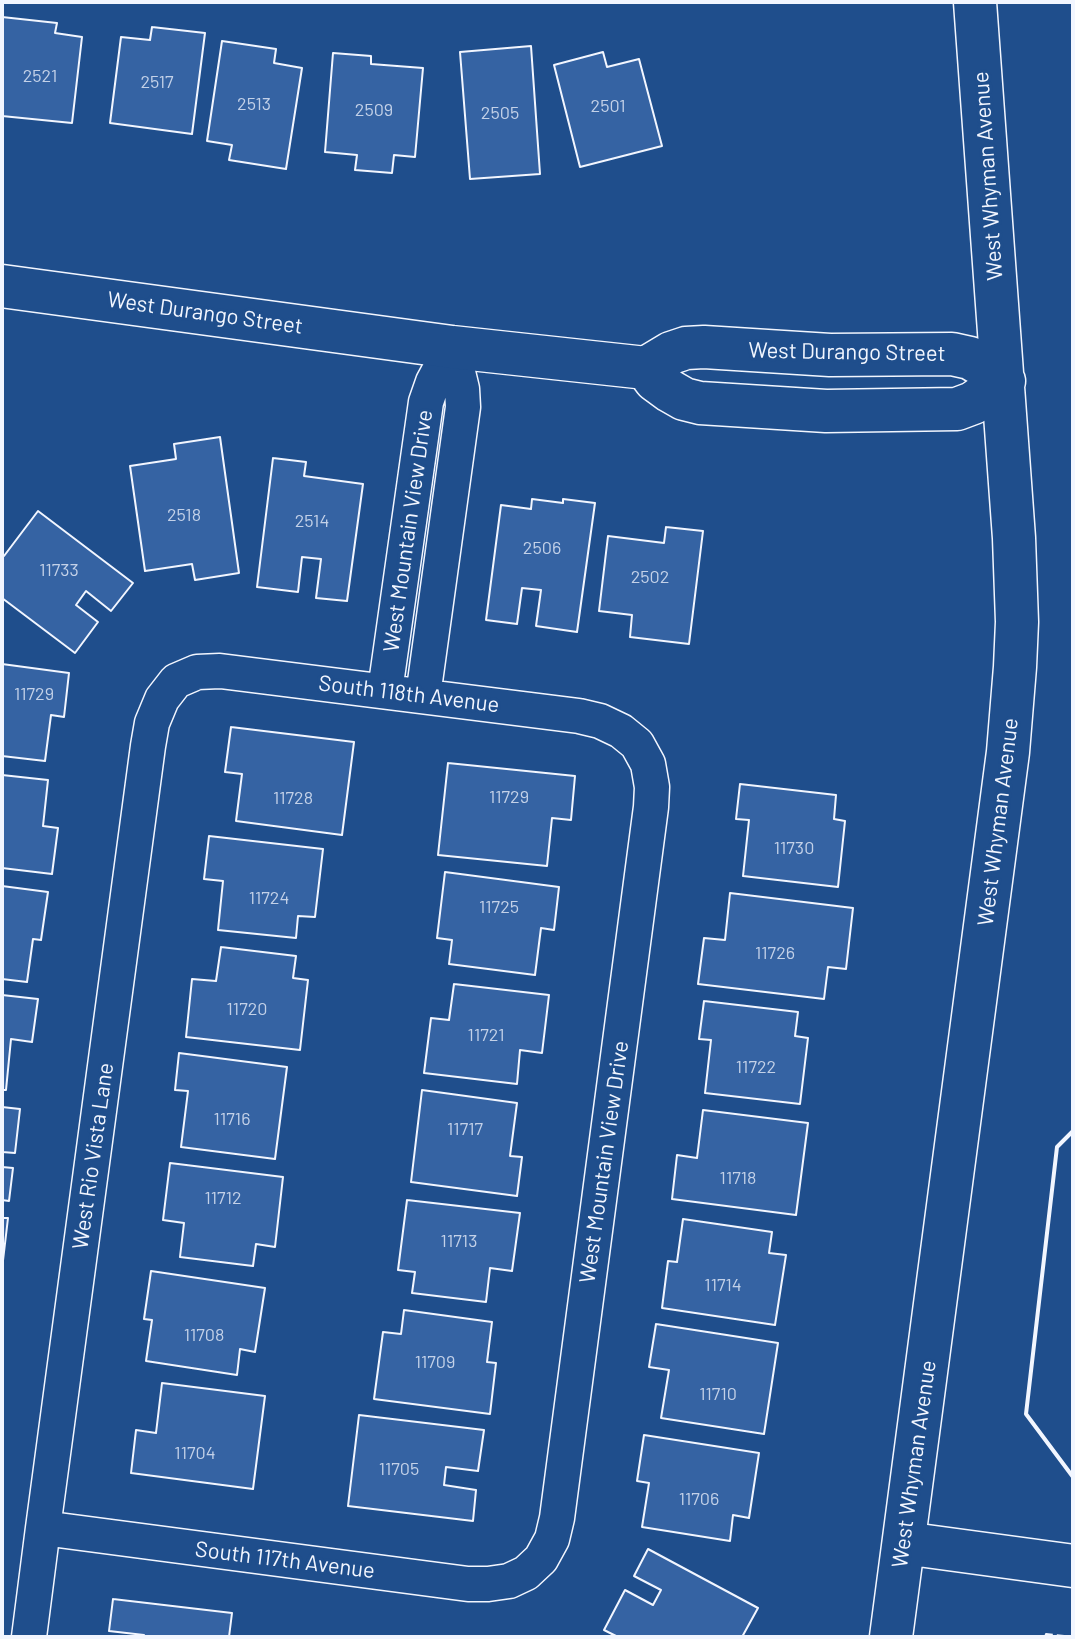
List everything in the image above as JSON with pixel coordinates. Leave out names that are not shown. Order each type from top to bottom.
[{"type":"street","name":"West Whyman Avenue","points":[[891,1637],[1012,712],[1017,608],[1004,381],[975,2]]},
{"type":"street","name":"West Durango Street","points":[[2,286],[452,347],[646,368],[671,353],[704,347],[830,355],[952,354],[970,358],[1004,381]]},
{"type":"street","name":"West Mountain View Drive","points":[[385,691],[426,402],[452,347]]},
{"type":"street","name":"West Mountain View Drive","points":[[423,696],[463,407],[452,347]]},
{"type":"street","points":[[646,368],[655,380],[670,391],[700,403],[826,411],[957,409],[973,403],[1004,381]]},
{"type":"street","name":"South 118th Avenue","points":[[176,681],[197,672],[220,671],[579,716],[621,731],[637,744]]},
{"type":"street","name":"West Rio Vista Lane","points":[[29,1637],[150,734],[162,699],[176,681]]},
{"type":"street","name":"West Mountain View Drive","points":[[526,1573],[541,1559],[552,1539],[557,1518],[651,807],[648,764],[637,744]]},
{"type":"street","name":"South 117th Avenue","points":[[43,1528],[468,1584],[509,1581],[526,1573]]},
{"type":"street","points":[[904,1543],[1073,1566]]},
{"type":"building","points":[[2,17],[57,23],[55,33],[82,37],[72,123],[2,116]]},
{"type":"building","points":[[152,27],[205,33],[192,134],[110,123],[121,37],[150,40]]},
{"type":"building","points":[[222,41],[276,49],[274,63],[302,68],[286,169],[229,160],[232,145],[207,141]]},
{"type":"building","points":[[531,46],[540,174],[470,179],[460,52]]},
{"type":"building","points":[[603,52],[607,67],[639,59],[662,146],[580,167],[554,65]]},
{"type":"building","points":[[333,53],[371,56],[371,64],[423,68],[415,157],[394,155],[392,173],[355,170],[357,155],[325,152]]},
{"type":"building","points":[[220,437],[239,573],[195,580],[192,564],[145,571],[130,466],[176,459],[174,444]]},
{"type":"building","points":[[273,458],[306,462],[304,476],[363,484],[347,601],[316,598],[321,559],[302,557],[298,592],[257,587]]},
{"type":"building","points":[[532,499],[595,503],[577,632],[536,626],[541,590],[522,588],[517,624],[486,620],[501,505],[531,509]]},
{"type":"building","points":[[38,511],[133,583],[111,611],[86,591],[76,605],[98,622],[75,653],[2,598],[2,555]]},
{"type":"building","points":[[666,527],[703,531],[689,644],[630,637],[632,615],[599,611],[608,536],[664,543]]},
{"type":"building","points":[[2,664],[69,673],[64,717],[51,715],[45,761],[2,756]]},
{"type":"building","points":[[231,727],[354,742],[342,835],[236,821],[242,774],[225,772]]},
{"type":"building","points":[[448,763],[575,776],[571,820],[552,818],[547,866],[438,855]]},
{"type":"building","points":[[2,775],[48,780],[43,826],[58,828],[52,874],[2,868]]},
{"type":"building","points":[[740,784],[836,795],[834,819],[845,821],[838,887],[743,876],[749,820],[736,819]]},
{"type":"building","points":[[209,836],[323,849],[315,917],[298,916],[296,938],[218,930],[223,881],[204,879]]},
{"type":"building","points":[[445,872],[559,887],[554,930],[541,928],[535,975],[449,964],[452,940],[437,938]]},
{"type":"building","points":[[2,886],[48,892],[41,940],[33,939],[27,982],[2,979]]},
{"type":"building","points":[[730,893],[853,908],[846,969],[828,967],[824,999],[698,984],[704,938],[725,940]]},
{"type":"building","points":[[221,947],[296,956],[293,978],[308,980],[300,1050],[186,1037],[192,979],[216,981]]},
{"type":"building","points":[[454,984],[549,995],[542,1053],[520,1050],[517,1084],[424,1073],[431,1018],[449,1020]]},
{"type":"building","points":[[2,995],[38,999],[32,1042],[11,1039],[6,1090],[2,1090]]},
{"type":"building","points":[[704,1001],[798,1012],[795,1036],[808,1038],[800,1104],[705,1093],[711,1040],[699,1039]]},
{"type":"building","points":[[179,1053],[287,1067],[275,1159],[181,1147],[188,1091],[175,1090]]},
{"type":"building","points":[[422,1090],[517,1103],[510,1156],[522,1157],[517,1196],[411,1182]]},
{"type":"building","points":[[2,1107],[20,1109],[15,1153],[2,1152]]},
{"type":"building","points":[[703,1110],[808,1123],[796,1215],[672,1199],[677,1155],[697,1158]]},
{"type":"building","points":[[170,1163],[283,1177],[275,1247],[256,1244],[253,1266],[180,1257],[184,1223],[163,1220]]},
{"type":"building","points":[[2,1167],[13,1168],[9,1201],[2,1200]]},
{"type":"building","points":[[407,1200],[520,1213],[512,1271],[490,1268],[486,1302],[412,1293],[415,1272],[398,1270]]},
{"type":"building","points":[[2,1218],[8,1218],[2,1269]]},
{"type":"building","points":[[683,1219],[772,1232],[769,1253],[786,1255],[775,1325],[662,1308],[668,1261],[677,1262]]},
{"type":"building","points":[[151,1271],[265,1288],[255,1352],[240,1349],[237,1375],[146,1361],[152,1320],[144,1319]]},
{"type":"building","points":[[404,1310],[492,1322],[487,1362],[496,1363],[490,1414],[374,1399],[383,1332],[401,1334]]},
{"type":"building","points":[[656,1324],[778,1343],[764,1434],[661,1418],[669,1370],[649,1367]]},
{"type":"building","points":[[162,1383],[265,1396],[253,1489],[131,1473],[136,1430],[156,1433]]},
{"type":"building","points":[[359,1415],[484,1430],[478,1471],[446,1467],[444,1485],[476,1490],[473,1521],[348,1506]]},
{"type":"building","points":[[644,1435],[759,1453],[749,1518],[733,1515],[730,1541],[642,1527],[649,1483],[637,1481]]},
{"type":"building","points":[[648,1549],[758,1608],[742,1637],[618,1637],[604,1630],[625,1590],[653,1605],[661,1590],[634,1576]]},
{"type":"building","points":[[113,1599],[232,1613],[229,1637],[144,1637],[109,1631]]},
{"type":"fence","points":[[1045,1637],[1046,1634],[1073,1637]]},
{"type":"wall","points":[[1073,1131],[1057,1147],[1026,1414],[1073,1477]]}]
